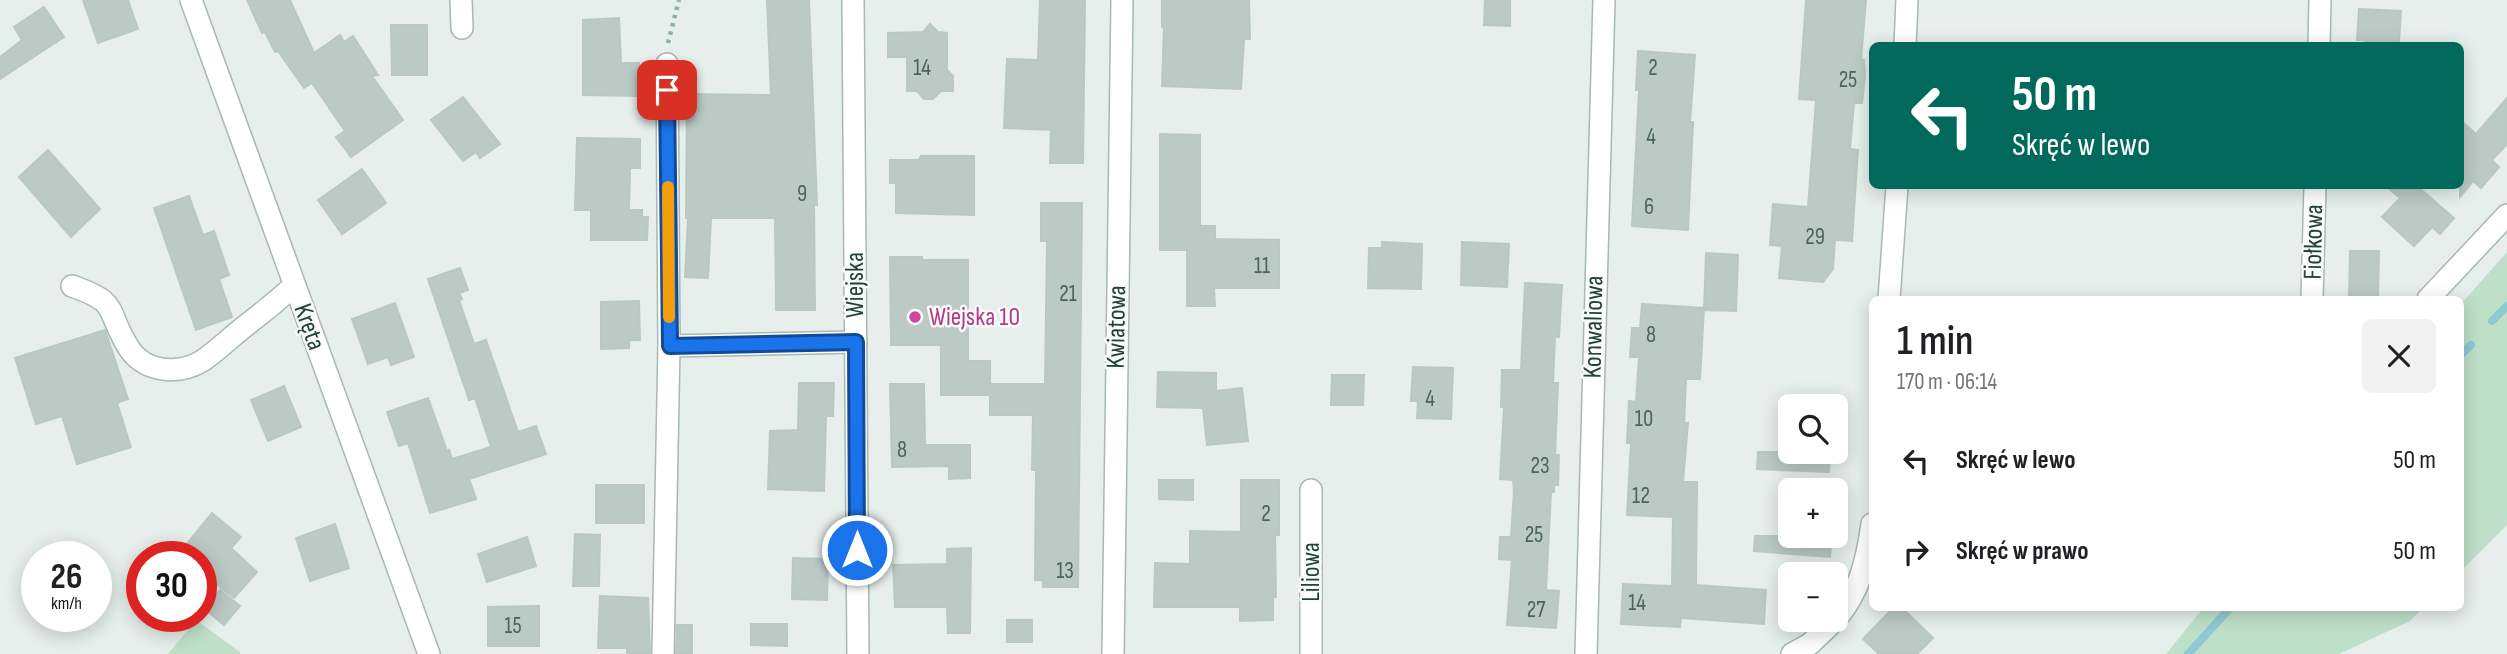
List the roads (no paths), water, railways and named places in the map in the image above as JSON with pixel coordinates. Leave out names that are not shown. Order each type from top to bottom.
[{"type":"street","name":"Kręta","points":[[191,0],[429,654]]},
{"type":"street","points":[[461,0],[462,27]]},
{"type":"street","name":"Wiejska","points":[[853,0],[858,654]]},
{"type":"street","name":"Kwiatowa","points":[[1113,654],[1122,0]]},
{"type":"street","name":"Konwaliowa","points":[[1586,654],[1604,0]]},
{"type":"street","points":[[1905,42],[1907,0]]},
{"type":"street","points":[[2319,42],[2320,0]]},
{"type":"street","points":[[663,654],[670,346],[667,64]]},
{"type":"street","points":[[1889,296],[1897,189]]},
{"type":"street","name":"Fiołkowa","points":[[2312,296],[2315,189]]},
{"type":"street","points":[[2431,296],[2507,215]]},
{"type":"street","points":[[72,286],[98,296],[107,303],[134,355],[145,364],[173,370],[201,362],[294,286]]},
{"type":"street","points":[[670,346],[856,342]]},
{"type":"street","name":"Liliowa","points":[[1311,490],[1311,654]]},
{"type":"street","points":[[1848,601],[1857,588],[1869,544]]},
{"type":"street","points":[[1792,654],[1810,644],[1822,632]]},
{"type":"waterway","points":[[2492,321],[2507,306]]},
{"type":"waterway","points":[[2464,352],[2471,345]]},
{"type":"waterway","points":[[2188,654],[2227,611]]},
{"type":"place","name":"Wiejska 10","points":[[915,317]]}]
